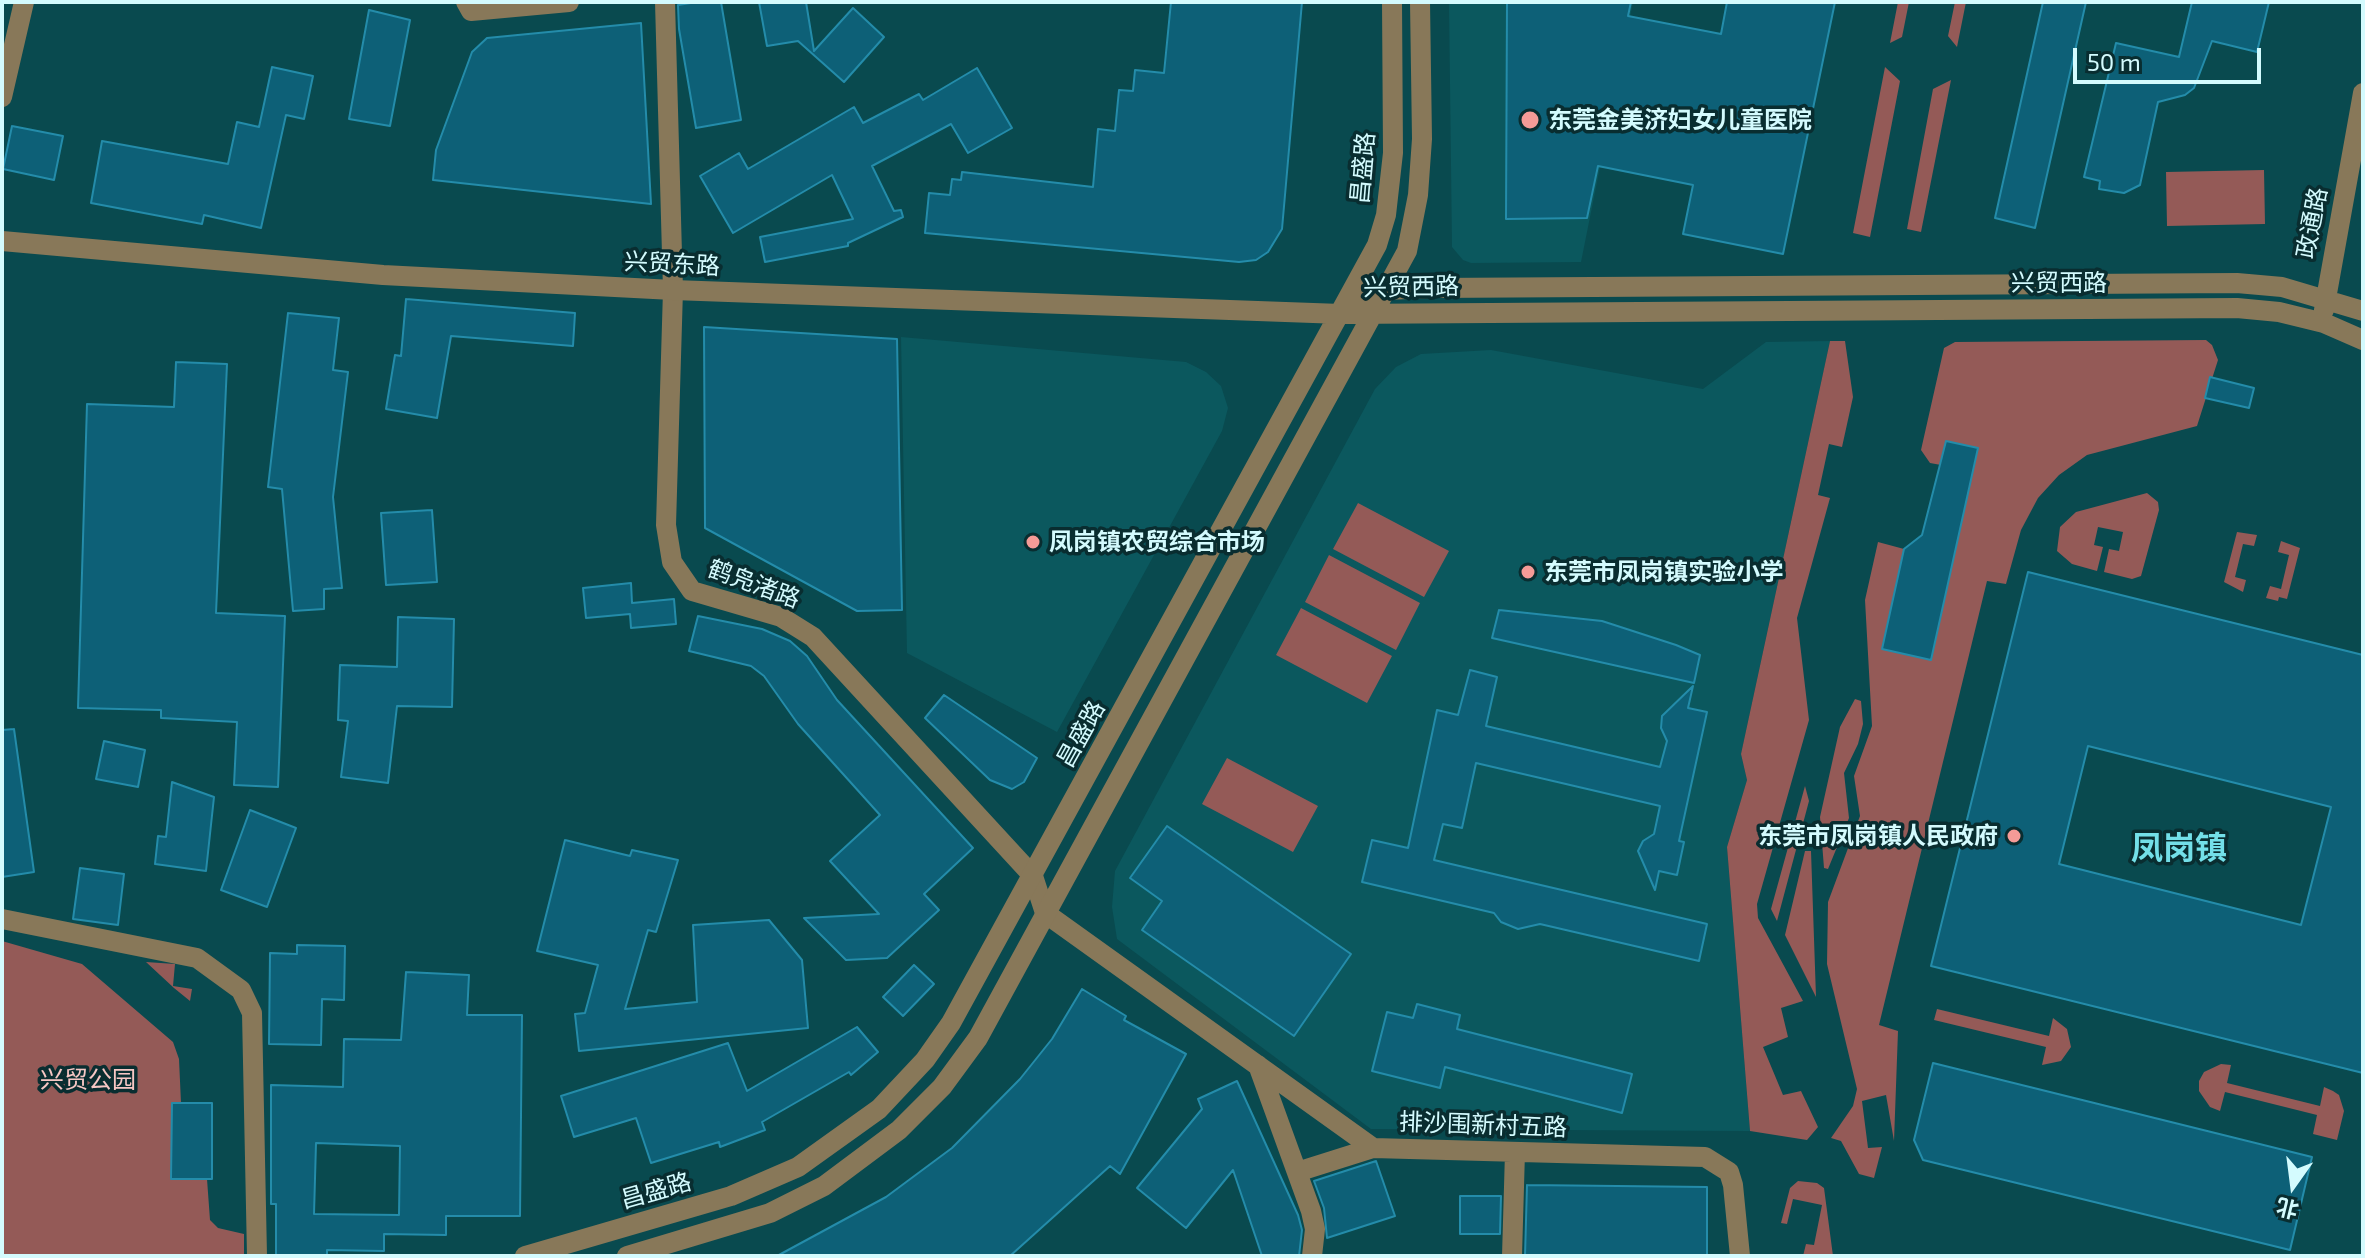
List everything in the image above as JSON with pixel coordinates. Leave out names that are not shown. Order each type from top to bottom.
[{"type":"street","points":[[2,97],[24,2]]},
{"type":"street","points":[[466,2],[471,11],[569,2]]},
{"type":"street","name":"鹤凫渚路","points":[[665,2],[673,290],[666,525],[672,562],[692,591],[781,617],[813,637],[1033,876],[1045,913]]},
{"type":"street","name":"昌盛路","points":[[525,1256],[765,1183],[798,1167],[855,1129],[902,1088],[925,1060],[969,992],[1377,245],[1390,186],[1392,2]]},
{"type":"street","points":[[627,1256],[770,1213],[824,1186],[875,1150],[920,1109],[961,1063],[1407,251],[1418,195],[1422,139],[1420,2]]},
{"type":"street","name":"政通路","points":[[2324,323],[2324,297],[2363,93]]},
{"type":"street","name":"兴贸东路","points":[[2,241],[383,275],[673,290],[1341,314]]},
{"type":"street","name":"兴贸西路","points":[[1341,314],[1386,290],[2237,283],[2282,287],[2363,311]]},
{"type":"street","name":"兴贸西路","points":[[1341,314],[2237,308],[2279,312],[2324,323],[2363,340]]},
{"type":"street","points":[[2324,323],[2363,311]]},
{"type":"street","points":[[1045,913],[1258,1065],[1315,1229],[1312,1256]]},
{"type":"street","points":[[2,919],[197,958],[241,990],[252,1013],[257,1256]]},
{"type":"street","name":"排沙围新村五路","points":[[1258,1065],[1373,1148],[1705,1157],[1729,1172],[1740,1256]]},
{"type":"street","points":[[1297,1172],[1373,1148]]},
{"type":"street","points":[[1512,1256],[1515,1152]]},
{"type":"shaded area","name":"东莞金美济妇女儿童医院","points":[[1449,2],[1633,2],[1581,262],[1471,263],[1463,260],[1452,247]]},
{"type":"shaded area","name":"凤岗镇农贸综合市场","points":[[901,337],[1186,362],[1206,372],[1221,386],[1228,408],[1222,431],[1057,732],[907,653]]},
{"type":"shaded area","name":"东莞市凤岗镇实验小学","points":[[1830,341],[1741,754],[1747,780],[1727,847],[1750,1131],[1371,1129],[1117,939],[1112,907],[1115,871],[1375,389],[1396,367],[1421,354],[1491,350],[1703,389],[1766,342]]},
{"type":"green space","points":[[1898,2],[1909,2],[1902,37],[1890,43]]},
{"type":"green space","points":[[1955,2],[1966,2],[1957,47],[1948,36]]},
{"type":"green space","points":[[1885,67],[1900,81],[1870,237],[1853,233]]},
{"type":"green space","points":[[1951,80],[1921,232],[1907,229],[1933,89]]},
{"type":"green space","points":[[2264,170],[2265,224],[2167,226],[2166,172]]},
{"type":"green space","points":[[2206,340],[2212,345],[2218,360],[2197,426],[2087,455],[2059,475],[2038,498],[2021,530],[2006,584],[1987,581],[1879,1025],[1898,1031],[1894,1141],[1886,1095],[1862,1101],[1868,1148],[1882,1147],[1874,1178],[1859,1174],[1841,1141],[1831,1138],[1853,1106],[1857,1089],[1827,964],[1828,902],[1860,816],[1854,776],[1872,726],[1865,600],[1878,542],[1904,549],[1882,649],[1931,660],[1941,465],[1930,463],[1921,450],[1944,348],[1955,342]]},
{"type":"green space","points":[[1830,341],[1845,341],[1853,397],[1842,447],[1829,444],[1818,495],[1830,498],[1797,618],[1809,720],[1757,904],[1758,918],[1803,1001],[1781,1008],[1788,1037],[1763,1047],[1783,1095],[1801,1091],[1818,1127],[1807,1140],[1750,1131],[1727,847],[1747,780],[1741,754]]},
{"type":"green space","points":[[2147,493],[2158,502],[2159,510],[2141,576],[2132,579],[2104,572],[2109,549],[2119,551],[2123,532],[2098,527],[2094,545],[2103,547],[2097,571],[2072,564],[2057,551],[2060,527],[2076,512]]},
{"type":"green space","points":[[1358,503],[1449,551],[1424,597],[1333,549]]},
{"type":"green space","points":[[2237,532],[2257,535],[2254,546],[2243,544],[2235,577],[2246,580],[2243,592],[2224,582]]},
{"type":"green space","points":[[2281,541],[2300,548],[2287,599],[2279,597],[2278,601],[2266,598],[2270,586],[2281,589],[2289,555],[2278,552]]},
{"type":"green space","points":[[1329,555],[1420,603],[1396,650],[1305,602]]},
{"type":"green space","points":[[1301,608],[1392,656],[1367,703],[1276,655]]},
{"type":"green space","points":[[1855,699],[1861,701],[1863,724],[1858,744],[1844,773],[1849,818],[1828,869],[1824,868],[1820,817],[1840,727]]},
{"type":"green space","points":[[1227,758],[1318,806],[1293,852],[1202,804]]},
{"type":"green space","points":[[1805,786],[1809,801],[1777,921],[1771,909]]},
{"type":"green space","points":[[1805,851],[1811,851],[1816,997],[1785,935]]},
{"type":"green space","name":"兴贸公园","points":[[2,941],[82,964],[173,1042],[179,1059],[181,1103],[172,1103],[171,1179],[207,1179],[210,1220],[218,1228],[244,1234],[244,1256],[2,1256]]},
{"type":"green space","points":[[146,962],[175,964],[173,986],[192,989],[190,1001],[174,988]]},
{"type":"green space","points":[[1937,1009],[2049,1036],[2053,1018],[2067,1029],[2071,1047],[2061,1061],[2042,1065],[2046,1047],[1934,1020]]},
{"type":"green space","points":[[2221,1064],[2231,1065],[2227,1083],[2320,1106],[2324,1087],[2333,1091],[2339,1095],[2344,1111],[2337,1140],[2313,1134],[2317,1115],[2225,1092],[2220,1111],[2210,1107],[2199,1091],[2199,1081],[2204,1072]]},
{"type":"green space","points":[[1798,1181],[1817,1183],[1824,1188],[1833,1256],[1803,1256],[1806,1244],[1814,1245],[1822,1205],[1793,1199],[1787,1224],[1781,1223],[1790,1188]]},
{"type":"building","points":[[721,2],[741,120],[696,128],[679,29],[678,5]]},
{"type":"building","points":[[759,2],[806,2],[814,51],[853,8],[884,37],[844,82],[798,41],[767,46]]},
{"type":"building","points":[[1171,2],[1302,2],[1282,229],[1268,252],[1256,260],[1239,262],[925,233],[929,193],[950,195],[952,179],[961,180],[962,172],[1093,187],[1098,129],[1115,131],[1119,90],[1133,91],[1135,70],[1164,73]]},
{"type":"building","points":[[1507,2],[1631,2],[1628,16],[1721,34],[1727,2],[1835,2],[1783,254],[1683,234],[1693,185],[1598,166],[1587,218],[1506,219]]},
{"type":"building","points":[[2043,2],[2086,2],[2035,228],[1995,218]]},
{"type":"building","points":[[2192,2],[2269,2],[2257,52],[2212,41],[2194,88],[2185,95],[2158,102],[2140,185],[2124,193],[2099,189],[2100,181],[2084,177],[2116,43],[2179,57]]},
{"type":"building","points":[[369,10],[410,20],[390,126],[349,119]]},
{"type":"building","points":[[641,23],[651,204],[433,180],[436,150],[472,52],[487,38]]},
{"type":"building","points":[[272,67],[313,76],[304,119],[286,115],[261,228],[204,215],[202,224],[91,203],[102,141],[228,164],[237,122],[259,127]]},
{"type":"building","points":[[977,68],[1012,128],[968,153],[951,124],[872,166],[894,211],[901,210],[903,217],[848,243],[848,246],[765,262],[760,237],[853,219],[832,175],[733,233],[700,176],[739,153],[748,169],[854,107],[863,123],[919,94],[923,100]]},
{"type":"building","points":[[12,126],[63,136],[54,180],[3,169]]},
{"type":"building","points":[[406,299],[575,313],[573,346],[451,336],[437,418],[386,409],[395,355],[401,356]]},
{"type":"building","points":[[288,313],[339,318],[333,370],[348,372],[333,497],[342,588],[324,589],[324,609],[293,611],[282,489],[268,487]]},
{"type":"building","points":[[704,327],[897,339],[902,610],[857,611],[705,528]]},
{"type":"building","points":[[176,362],[227,364],[216,613],[285,616],[278,787],[234,785],[237,722],[161,718],[161,710],[78,708],[87,404],[174,407]]},
{"type":"building","points":[[2210,377],[2254,388],[2249,408],[2205,398]]},
{"type":"building","points":[[1946,441],[1978,448],[1931,660],[1882,649],[1904,549],[1922,535]]},
{"type":"building","points":[[432,510],[437,582],[386,585],[381,513]]},
{"type":"building","name":"东莞市凤岗镇人民政府","points":[[2028,572],[2363,655],[2363,1073],[1931,966]],"holes":[[[2088,746],[2331,807],[2301,925],[2059,864]]]},
{"type":"building","points":[[631,583],[632,603],[674,599],[676,624],[631,628],[630,614],[586,618],[583,588]]},
{"type":"building","points":[[1499,610],[1602,621],[1676,645],[1700,655],[1694,683],[1492,638]]},
{"type":"building","points":[[698,616],[762,629],[790,641],[807,656],[837,700],[973,848],[924,894],[939,910],[887,958],[846,960],[804,918],[879,914],[830,861],[880,815],[798,724],[764,676],[751,666],[689,651]]},
{"type":"building","points":[[398,617],[454,619],[452,707],[397,706],[388,783],[341,777],[348,721],[338,720],[340,665],[397,667]]},
{"type":"building","points":[[1470,670],[1497,677],[1486,726],[1660,767],[1667,741],[1661,728],[1662,716],[1693,686],[1688,708],[1707,712],[1679,841],[1684,842],[1677,875],[1659,871],[1655,890],[1638,851],[1643,841],[1654,834],[1660,806],[1476,763],[1462,828],[1443,824],[1434,860],[1707,924],[1699,961],[1540,924],[1518,929],[1501,922],[1494,913],[1362,882],[1372,840],[1408,848],[1437,710],[1458,715]]},
{"type":"building","points":[[944,695],[1037,758],[1024,782],[1012,789],[990,780],[925,718]]},
{"type":"building","points":[[14,729],[34,872],[2,877],[2,730]]},
{"type":"building","points":[[104,741],[145,750],[138,787],[96,779]]},
{"type":"building","points":[[172,782],[214,797],[206,871],[155,864],[158,836],[166,837]]},
{"type":"building","points":[[250,810],[296,828],[267,907],[221,890]]},
{"type":"building","points":[[1167,826],[1351,954],[1294,1036],[1142,930],[1162,901],[1130,878]]},
{"type":"building","points":[[565,840],[630,856],[632,850],[678,860],[656,932],[648,930],[625,1009],[697,1002],[693,925],[769,920],[802,960],[808,1028],[579,1051],[575,1014],[585,1013],[598,965],[537,951]]},
{"type":"building","points":[[80,868],[124,874],[118,925],[73,919]]},
{"type":"building","points":[[297,945],[345,946],[344,1000],[322,999],[321,1045],[269,1044],[270,953],[297,954]]},
{"type":"building","points":[[914,965],[934,984],[903,1016],[883,997]]},
{"type":"building","points":[[406,972],[469,975],[467,1015],[522,1015],[520,1216],[446,1216],[446,1235],[384,1234],[384,1251],[327,1250],[327,1256],[276,1256],[276,1204],[271,1204],[271,1085],[343,1087],[344,1039],[401,1040]],"holes":[[[316,1143],[400,1146],[399,1215],[314,1214]]]},
{"type":"building","points":[[1082,989],[1126,1016],[1124,1020],[1186,1054],[1120,1174],[1110,1166],[1010,1256],[777,1256],[886,1197],[952,1148],[1020,1079],[1052,1039]]},
{"type":"building","points":[[1417,1004],[1460,1015],[1457,1029],[1632,1074],[1622,1113],[1445,1067],[1440,1088],[1372,1071],[1387,1012],[1413,1018]]},
{"type":"building","points":[[857,1027],[878,1052],[851,1075],[849,1072],[762,1122],[765,1130],[720,1147],[719,1142],[651,1163],[636,1118],[574,1137],[561,1096],[728,1043],[747,1091]]},
{"type":"building","points":[[1933,1063],[2312,1157],[2290,1250],[1923,1160],[1914,1140]]},
{"type":"building","points":[[1237,1081],[1298,1215],[1302,1230],[1299,1256],[1262,1256],[1233,1170],[1186,1228],[1137,1188],[1202,1109],[1198,1099]]},
{"type":"building","points":[[172,1103],[212,1103],[212,1179],[171,1179]]},
{"type":"building","points":[[1376,1161],[1395,1216],[1327,1238],[1324,1208],[1314,1181]]},
{"type":"building","points":[[1527,1185],[1707,1187],[1707,1256],[1525,1256]]},
{"type":"building","points":[[1460,1196],[1501,1196],[1500,1234],[1460,1234]]},
{"type":"place","name":"东莞金美济妇女儿童医院","points":[[1530,120]]},
{"type":"place","name":"凤岗镇农贸综合市场","points":[[1033,542]]},
{"type":"place","name":"东莞市凤岗镇实验小学","points":[[1528,572]]},
{"type":"place","name":"东莞市凤岗镇人民政府","points":[[2014,836]]},
{"type":"district","name":"凤岗镇","points":[[2179,848]]}]
